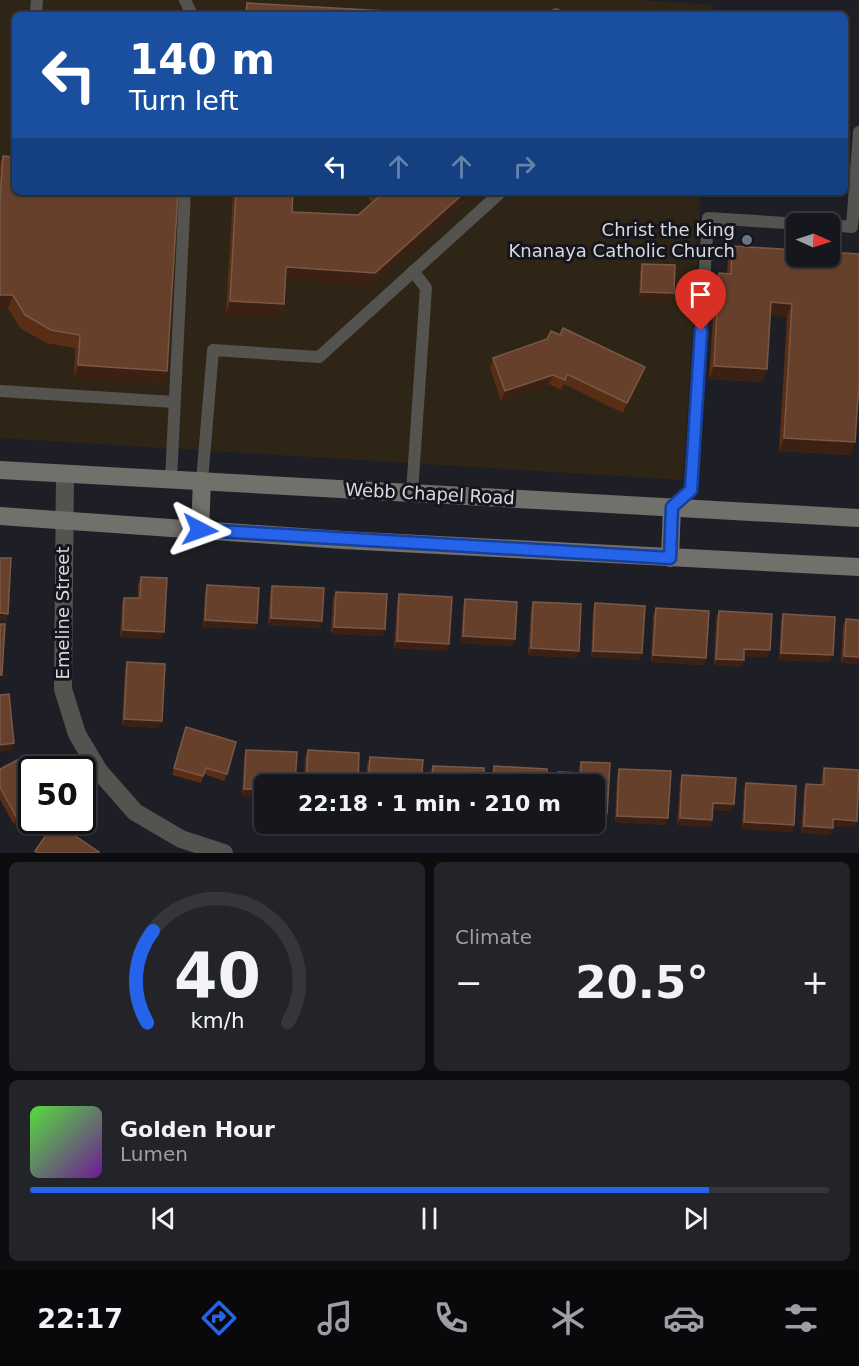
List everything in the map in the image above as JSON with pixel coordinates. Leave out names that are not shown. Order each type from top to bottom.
[{"type":"main road","name":"Webb Chapel Road","points":[[0,470],[859,518]]},
{"type":"main road","points":[[200,530],[202,481]]},
{"type":"main road","points":[[670,558],[672,507]]},
{"type":"main road","points":[[0,516],[670,558],[859,567]]},
{"type":"street","name":"Emeline Street","points":[[65,474],[63,689],[76,734],[99,771],[135,812],[181,839],[224,853]]},
{"type":"lane","points":[[840,226],[852,227],[859,132]]},
{"type":"lane","points":[[171,480],[185,195]]},
{"type":"lane","points":[[202,481],[213,350],[319,357],[498,195]]},
{"type":"lane","points":[[672,507],[691,490],[708,218],[786,223]]},
{"type":"lane","points":[[412,493],[426,288],[413,272]]},
{"type":"lane","points":[[0,391],[174,402]]},
{"type":"shaded area","points":[[0,0],[640,0],[713,5],[712,12],[12,12],[12,195],[701,195],[683,480],[0,438]]},
{"type":"building","points":[[247,3],[405,12],[246,12]]},
{"type":"building","points":[[3,156],[12,157],[12,195],[178,195],[167,371],[78,365],[80,335],[51,330],[25,315],[13,295],[0,295],[0,198]]},
{"type":"building","points":[[236,195],[293,195],[292,212],[358,215],[381,195],[462,195],[375,273],[286,267],[284,304],[230,301]]},
{"type":"building","points":[[732,246],[786,249],[786,267],[840,267],[840,253],[859,254],[859,383],[855,442],[784,438],[792,304],[771,302],[767,369],[714,366],[719,273],[731,274]]},
{"type":"building","points":[[642,264],[675,265],[674,293],[641,292]]},
{"type":"building","points":[[563,328],[645,367],[627,403],[567,374],[565,380],[553,375],[505,391],[493,358],[547,339],[551,331],[560,335]]},
{"type":"building","points":[[0,558],[11,558],[8,614],[0,613]]},
{"type":"building","points":[[141,577],[167,578],[164,632],[123,630],[124,598],[140,598]]},
{"type":"building","points":[[207,585],[259,588],[257,623],[205,620]]},
{"type":"building","points":[[272,586],[324,588],[322,621],[271,618]]},
{"type":"building","points":[[336,592],[387,594],[385,629],[334,627]]},
{"type":"building","points":[[399,594],[452,597],[449,644],[397,641]]},
{"type":"building","points":[[465,599],[517,602],[515,639],[463,636]]},
{"type":"building","points":[[533,602],[581,604],[579,651],[531,648]]},
{"type":"building","points":[[595,603],[645,606],[642,653],[593,651]]},
{"type":"building","points":[[656,608],[709,611],[706,658],[653,655]]},
{"type":"building","points":[[719,611],[772,614],[770,650],[744,649],[744,660],[716,659]]},
{"type":"building","points":[[783,614],[835,617],[833,655],[781,653]]},
{"type":"building","points":[[846,619],[859,620],[859,657],[844,656]]},
{"type":"building","points":[[0,624],[5,624],[2,675],[0,675]]},
{"type":"building","points":[[127,662],[165,664],[162,721],[124,719]]},
{"type":"building","points":[[9,694],[14,743],[0,745],[0,695]]},
{"type":"building","points":[[186,727],[236,742],[227,774],[206,768],[203,776],[174,768]]},
{"type":"building","points":[[246,750],[297,752],[296,774],[254,774],[254,790],[244,789]]},
{"type":"building","points":[[308,750],[359,753],[358,774],[307,774]]},
{"type":"building","points":[[370,757],[423,760],[422,774],[369,774]]},
{"type":"building","points":[[18,760],[17,818],[0,787],[0,769]]},
{"type":"building","points":[[581,762],[610,763],[607,814],[605,814],[605,774],[558,774],[558,772],[581,773]]},
{"type":"building","points":[[433,766],[484,768],[484,774],[433,774]]},
{"type":"building","points":[[494,766],[547,769],[547,774],[494,774]]},
{"type":"building","points":[[824,768],[859,770],[857,821],[833,819],[833,828],[804,826],[806,784],[824,785]]},
{"type":"building","points":[[619,769],[671,771],[668,818],[617,816]]},
{"type":"building","points":[[682,775],[736,778],[734,804],[713,803],[712,820],[680,818]]},
{"type":"building","points":[[746,783],[796,786],[794,825],[744,822]]},
{"type":"building","points":[[47,834],[73,834],[99,852],[38,853],[35,851]]},
{"type":"place","name":"Christ the King Knanaya Catholic Church","points":[[747,240]]},
{"type":"route","points":[[200,530],[670,558],[672,507],[691,490],[701,331]]}]
